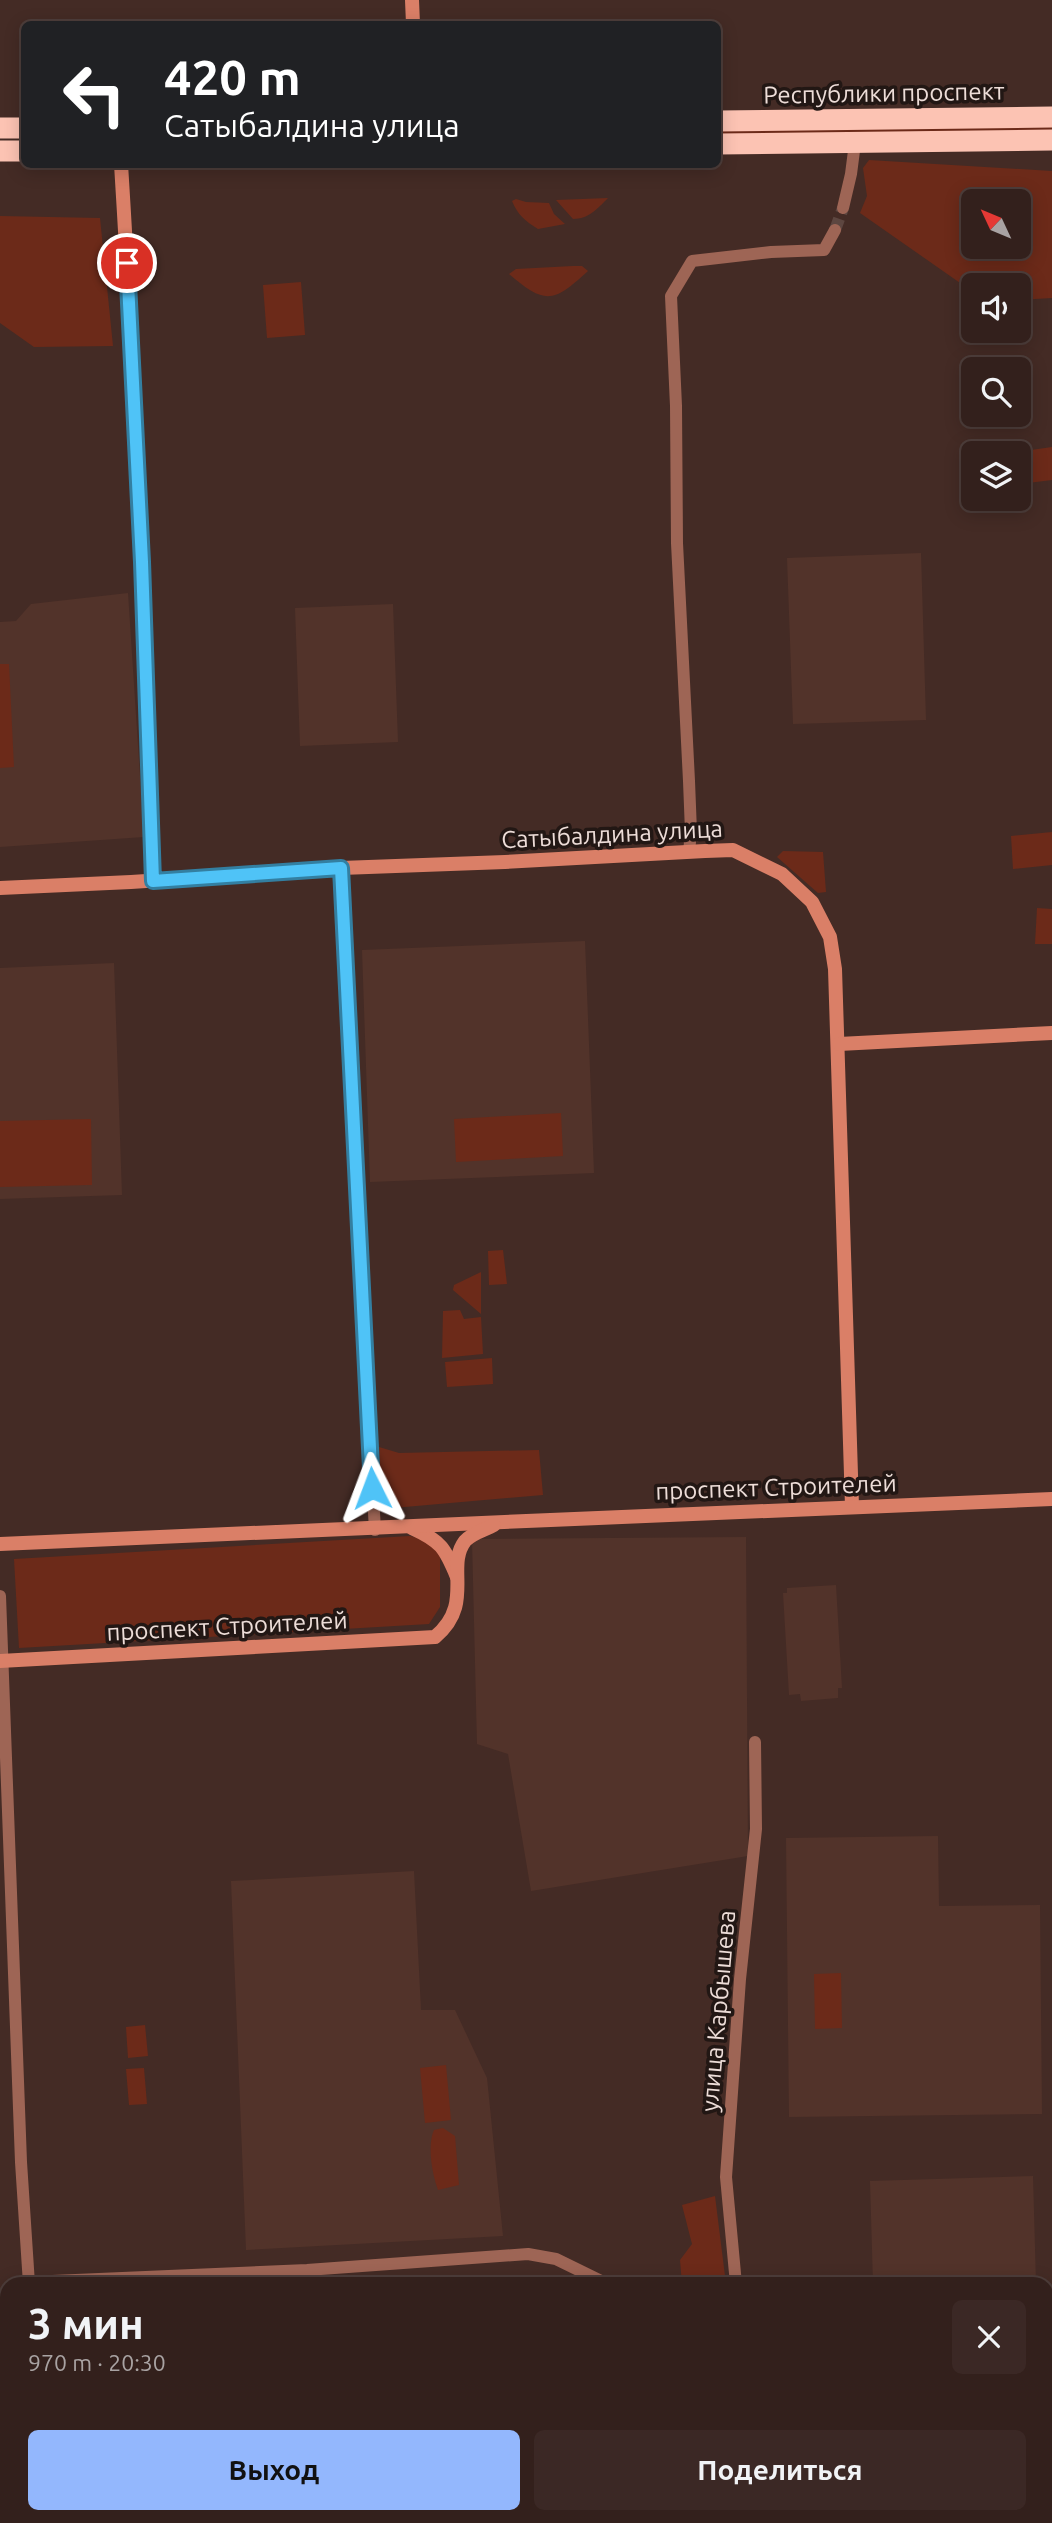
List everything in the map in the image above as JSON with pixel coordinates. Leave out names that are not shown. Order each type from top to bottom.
[{"type":"highway","name":"Республики проспект","points":[[721,121],[1052,117]]},
{"type":"highway","points":[[0,128],[21,128]]},
{"type":"highway","name":"Республики проспект","points":[[721,144],[1052,141]]},
{"type":"highway","points":[[0,151],[21,150]]},
{"type":"street","points":[[412,0],[413,21]]},
{"type":"street","points":[[843,208],[855,143]]},
{"type":"street","points":[[121,168],[132,333],[153,881]]},
{"type":"street","points":[[689,852],[691,832],[677,543],[676,406],[671,296],[692,261],[771,252],[824,250],[835,230]]},
{"type":"street","name":"Сатыбалдина улица","points":[[0,888],[341,868],[733,850],[782,874],[812,902],[830,937],[835,969],[852,1506]]},
{"type":"street","points":[[341,868],[375,1530]]},
{"type":"street","points":[[839,1044],[1052,1033]]},
{"type":"street","name":"проспект Строителей","points":[[0,1544],[1052,1499]]},
{"type":"street","name":"проспект Строителей","points":[[1,1661],[435,1637],[446,1628],[458,1601],[460,1550],[467,1539],[501,1521]]},
{"type":"street","points":[[410,1527],[428,1535],[442,1546],[459,1582]]},
{"type":"street","points":[[0,1596],[21,2162],[29,2277]]},
{"type":"street","name":"улица Карбышева","points":[[735,2277],[726,2177],[740,1979],[756,1829],[755,1742]]},
{"type":"street","points":[[157,2277],[528,2255],[556,2259],[593,2277]]},
{"type":"shaded area","points":[[1052,127],[1052,132],[721,135],[721,130]]},
{"type":"shaded area","points":[[869,160],[1052,171],[1052,298],[1031,299],[1031,273],[961,273],[961,284],[860,213],[867,196],[863,168]]},
{"type":"shaded area","points":[[608,198],[597,209],[579,219],[573,219],[556,200]]},
{"type":"shaded area","points":[[516,199],[549,203],[554,214],[565,224],[538,229],[519,214],[512,201]]},
{"type":"shaded area","points":[[0,216],[100,218],[113,346],[34,347],[0,323]]},
{"type":"shaded area","points":[[582,266],[588,271],[567,289],[550,296],[532,291],[509,274],[516,269]]},
{"type":"shaded area","points":[[301,282],[305,335],[267,338],[263,285]]},
{"type":"shaded area","points":[[1052,447],[1052,480],[1031,483],[1031,450]]},
{"type":"shaded area","points":[[921,553],[926,720],[793,724],[787,558]]},
{"type":"shaded area","points":[[128,593],[144,837],[0,847],[0,622],[16,621],[31,604]]},
{"type":"shaded area","points":[[393,604],[398,742],[300,746],[295,608]]},
{"type":"shaded area","points":[[0,664],[9,664],[14,767],[0,768]]},
{"type":"shaded area","points":[[1052,832],[1052,865],[1013,869],[1011,836]]},
{"type":"shaded area","points":[[783,851],[823,852],[826,892],[818,893],[777,857]]},
{"type":"shaded area","points":[[1037,908],[1052,909],[1052,944],[1035,944]]},
{"type":"shaded area","points":[[585,941],[594,1173],[370,1182],[362,950]]},
{"type":"shaded area","points":[[114,963],[122,1195],[0,1199],[0,968]]},
{"type":"shaded area","points":[[561,1113],[563,1156],[456,1162],[454,1119]]},
{"type":"shaded area","points":[[91,1119],[92,1185],[0,1187],[0,1121]]},
{"type":"shaded area","points":[[503,1250],[507,1284],[489,1285],[488,1251]]},
{"type":"shaded area","points":[[481,1272],[481,1314],[453,1290],[454,1285]]},
{"type":"shaded area","points":[[460,1310],[464,1319],[481,1317],[483,1354],[442,1358],[443,1311]]},
{"type":"shaded area","points":[[492,1358],[493,1384],[447,1387],[445,1362]]},
{"type":"shaded area","points":[[379,1447],[399,1453],[539,1450],[543,1495],[382,1509]]},
{"type":"shaded area","points":[[410,1536],[429,1541],[440,1554],[440,1607],[429,1624],[19,1648],[14,1559]]},
{"type":"shaded area","points":[[746,1537],[748,1856],[531,1891],[508,1754],[477,1744],[472,1539]]},
{"type":"shaded area","points":[[836,1585],[842,1688],[838,1688],[838,1698],[801,1701],[800,1694],[789,1695],[783,1593],[787,1593],[787,1588]]},
{"type":"shaded area","points":[[938,1836],[939,1906],[1040,1905],[1042,2114],[789,2117],[786,1838]]},
{"type":"shaded area","points":[[414,1871],[421,2010],[455,2010],[487,2078],[503,2236],[246,2250],[231,1881]]},
{"type":"shaded area","points":[[841,1973],[842,2028],[815,2029],[814,1974]]},
{"type":"shaded area","points":[[145,2025],[148,2056],[128,2058],[126,2027]]},
{"type":"shaded area","points":[[446,2065],[451,2120],[425,2123],[420,2068]]},
{"type":"shaded area","points":[[144,2068],[147,2104],[129,2105],[126,2069]]},
{"type":"shaded area","points":[[443,2128],[455,2136],[459,2185],[438,2190],[432,2168],[431,2143],[434,2130]]},
{"type":"shaded area","points":[[1033,2176],[1036,2277],[873,2277],[870,2181]]},
{"type":"shaded area","points":[[715,2196],[725,2277],[681,2277],[680,2260],[692,2244],[682,2205]]},
{"type":"tunnel","points":[[835,230],[843,208]]},
{"type":"route","points":[[127,263],[142,562],[153,881],[341,868],[372,1488]]}]
